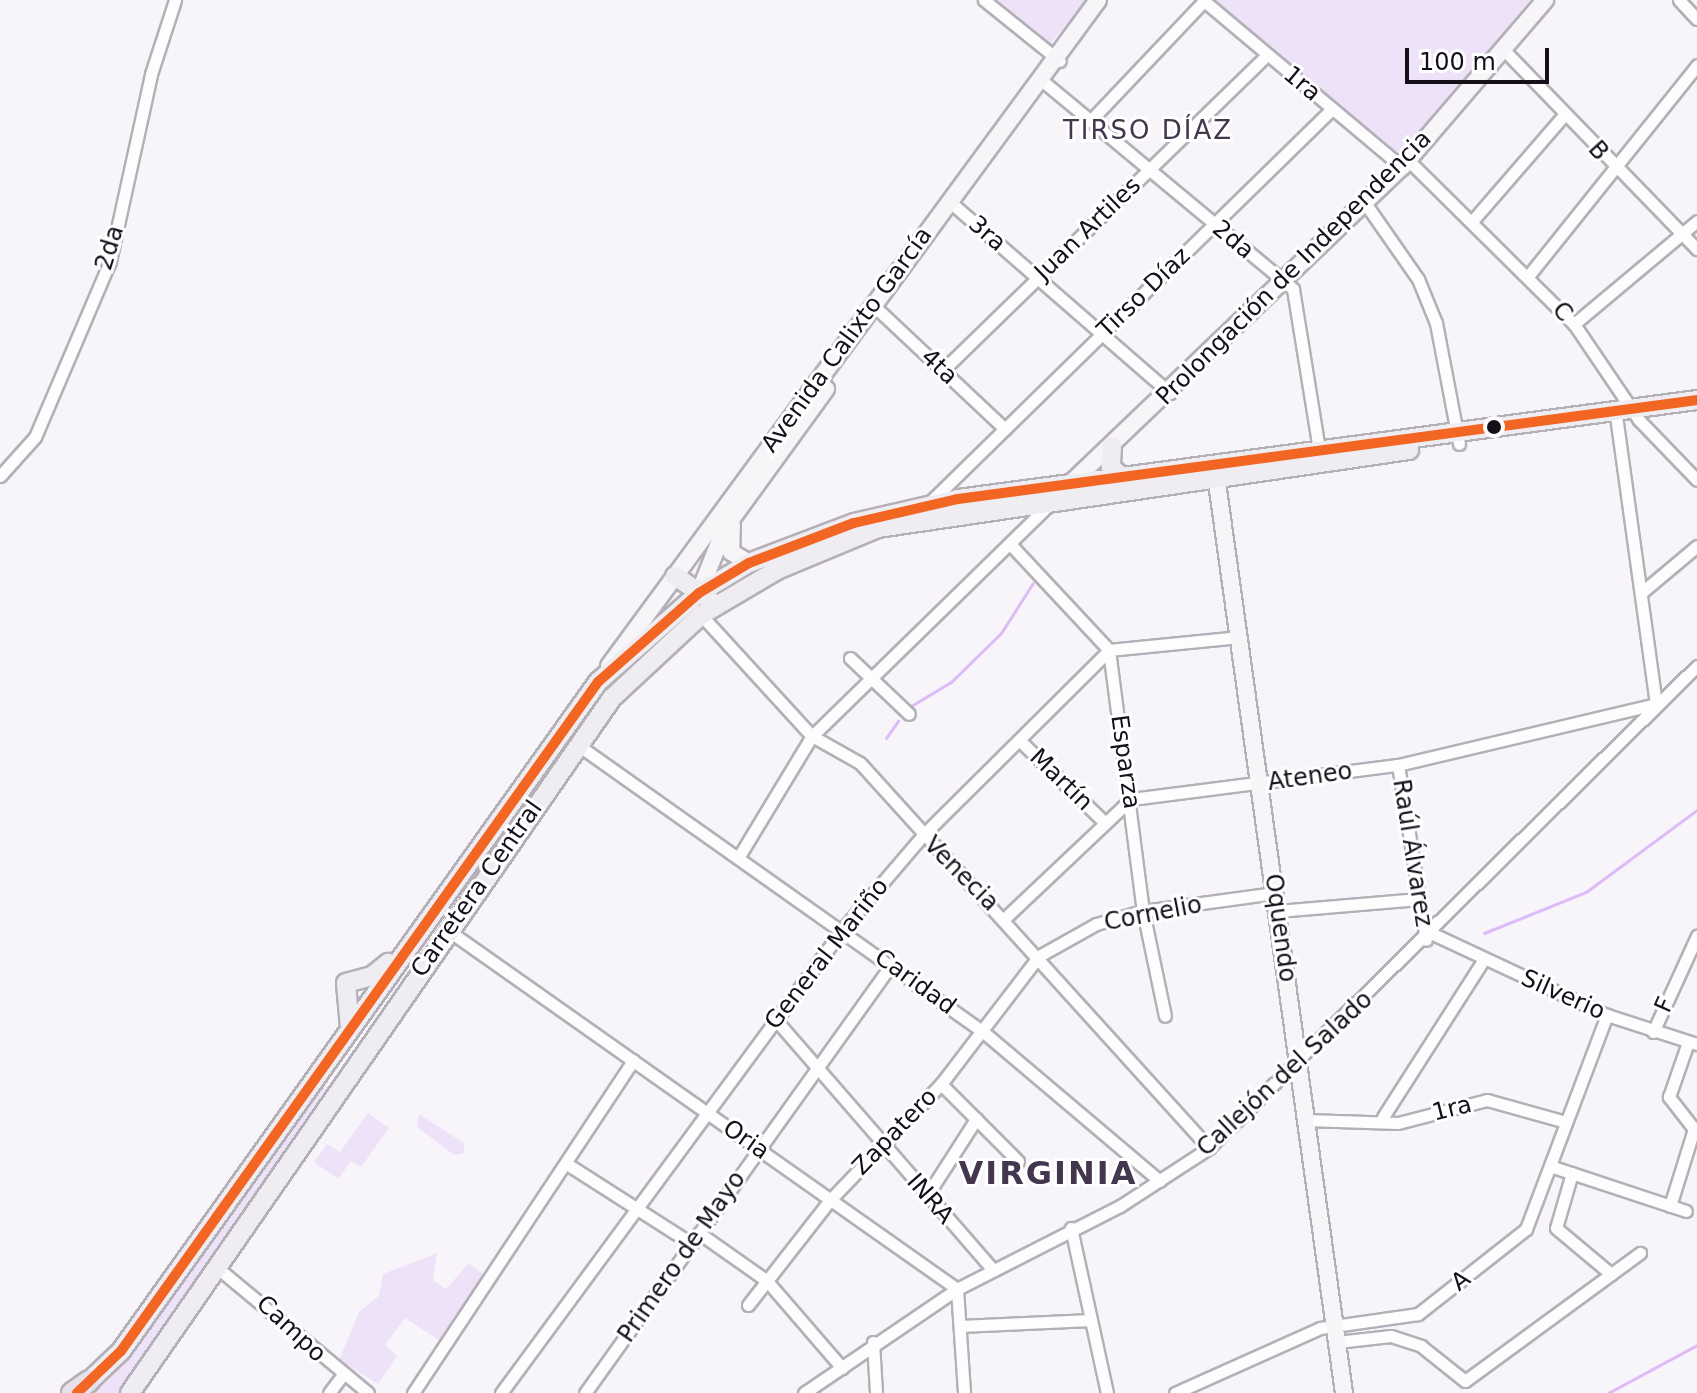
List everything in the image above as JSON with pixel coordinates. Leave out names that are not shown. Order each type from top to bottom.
[{"type":"main road","name":"Carretera Central","points":[[1024,496],[1056,498],[1127,482],[1626,415],[1697,400]]},
{"type":"main road","name":"Carretera Central","points":[[1626,415],[1697,412]]},
{"type":"main road","points":[[1112,446],[1111,467],[1127,482]]},
{"type":"main road","name":"Carretera Central","points":[[855,529],[959,506],[1024,496],[1071,483],[1127,482]]},
{"type":"main road","name":"Carretera Central","points":[[130,1393],[214,1265],[578,745],[646,659],[774,562],[855,529],[927,505],[959,506]]},
{"type":"main road","name":"Carretera Central","points":[[79,1389],[121,1351],[598,682],[699,593],[749,563],[774,562]]},
{"type":"main road","points":[[675,576],[699,593],[720,602]]},
{"type":"main road","points":[[646,659],[688,618],[699,593]]},
{"type":"main road","points":[[449,931],[449,910],[500,818]]},
{"type":"main road","points":[[347,1034],[352,1010],[346,983],[379,973],[418,934]]},
{"type":"main road","points":[[367,1005],[386,1019]]},
{"type":"street","points":[[984,0],[1057,59]]},
{"type":"street","name":"Avenida Calixto García","points":[[699,593],[737,511],[877,308],[1098,0]]},
{"type":"street","name":"Avenida Calixto García","points":[[1057,59],[1108,0]]},
{"type":"street","name":"Prolongación de Independencia","points":[[738,858],[812,736],[1405,163],[1545,0]]},
{"type":"street","points":[[1679,0],[1697,19]]},
{"type":"street","name":"2da","points":[[0,476],[35,437],[110,261],[176,1]]},
{"type":"street","points":[[1091,120],[1204,1]]},
{"type":"street","name":"1ra","points":[[1204,1],[1332,109],[1405,163]]},
{"type":"street","name":"B","points":[[1503,49],[1618,172],[1697,249]]},
{"type":"street","name":"Juan Artiles","points":[[943,370],[1267,55]]},
{"type":"street","points":[[1529,275],[1618,172],[1697,65]]},
{"type":"street","name":"2da","points":[[1042,80],[1293,289],[1320,456]]},
{"type":"street","name":"Tirso Díaz","points":[[927,505],[1332,109]]},
{"type":"street","points":[[1474,219],[1565,114]]},
{"type":"street","name":"C","points":[[1405,163],[1474,219],[1529,275],[1574,324],[1626,415],[1697,480]]},
{"type":"street","points":[[1365,203],[1418,279],[1436,323],[1458,438]]},
{"type":"street","name":"3ra","points":[[952,204],[1170,393]]},
{"type":"street","points":[[1574,324],[1697,221]]},
{"type":"street","name":"Avenida Calixto García","points":[[598,682],[877,308]]},
{"type":"street","name":"4ta","points":[[877,308],[1005,429]]},
{"type":"street","points":[[1626,415],[1641,593],[1656,704]]},
{"type":"street","name":"Oquendo","points":[[1216,470],[1344,1393]]},
{"type":"street","points":[[956,477],[959,506]]},
{"type":"street","points":[[1024,496],[1030,525]]},
{"type":"street","points":[[737,511],[728,543],[749,563]]},
{"type":"street","points":[[1011,545],[1109,650],[1239,637]]},
{"type":"street","points":[[1641,593],[1697,546]]},
{"type":"street","name":"Venecia","points":[[701,615],[812,736],[860,763],[923,835],[1005,918],[1209,1148]]},
{"type":"street","name":"General Mariño","points":[[501,1393],[842,930],[923,835],[1109,650]]},
{"type":"street","name":"Esparza","points":[[1109,650],[1131,799],[1143,911],[1165,1016]]},
{"type":"street","points":[[850,658],[909,714]]},
{"type":"street","name":"Callejón del Salado","points":[[804,1393],[842,1368],[873,1342],[957,1289],[1160,1181],[1209,1148],[1299,1066],[1430,937],[1656,704],[1697,666]]},
{"type":"street","name":"Ateneo","points":[[1005,918],[1102,820],[1131,799],[1398,765],[1656,704]]},
{"type":"street","name":"Martín","points":[[1019,740],[1102,820]]},
{"type":"street","name":"Caridad","points":[[578,745],[981,1030],[1160,1181]]},
{"type":"street","name":"Raúl Álvarez","points":[[1398,765],[1419,899],[1430,937]]},
{"type":"street","name":"Cornelio","points":[[1039,956],[1096,924],[1143,911],[1276,902],[1419,899]]},
{"type":"street","name":"Oria","points":[[449,931],[957,1289]]},
{"type":"street","name":"F","points":[[1653,1032],[1697,936]]},
{"type":"street","name":"Silverio","points":[[1430,937],[1607,1015],[1692,1043]]},
{"type":"street","name":"Zapatero","points":[[748,1305],[830,1200],[941,1084],[1039,956]]},
{"type":"street","points":[[1383,1117],[1484,959]]},
{"type":"street","name":"Primero de Mayo","points":[[585,1393],[891,965]]},
{"type":"street","name":"A","points":[[1175,1393],[1336,1334],[1418,1314],[1526,1229],[1607,1015]]},
{"type":"street","name":"INRA","points":[[775,1019],[818,1063],[926,1197],[992,1269]]},
{"type":"street","points":[[1670,1206],[1694,1129],[1669,1097],[1692,1043]]},
{"type":"street","points":[[413,1393],[633,1060]]},
{"type":"street","points":[[941,1084],[1018,1161]]},
{"type":"street","name":"1ra","points":[[1306,1120],[1383,1117],[1398,1123],[1487,1100],[1566,1122]]},
{"type":"street","points":[[926,1197],[976,1119]]},
{"type":"street","points":[[567,1164],[692,1244]]},
{"type":"street","points":[[1550,1166],[1686,1211]]},
{"type":"street","points":[[1572,1173],[1556,1228],[1611,1274]]},
{"type":"street","points":[[1071,1228],[1107,1393]]},
{"type":"street","points":[[699,1233],[767,1281],[842,1368]]},
{"type":"street","points":[[1336,1334],[1391,1336],[1421,1346],[1465,1381],[1640,1253]]},
{"type":"street","name":"Campo","points":[[214,1265],[342,1376],[368,1393]]},
{"type":"street","points":[[957,1289],[964,1393]]},
{"type":"street","points":[[960,1326],[1091,1320]]},
{"type":"street","points":[[873,1342],[876,1393]]},
{"type":"street","points":[[329,1393],[342,1376]]},
{"type":"shaded area","points":[[993,0],[1087,0],[1049,45]]},
{"type":"shaded area","points":[[1214,0],[1530,0],[1399,158]]},
{"type":"shaded area","points":[[613,686],[495,850],[509,817],[574,725]]},
{"type":"shaded area","points":[[339,1058],[323,1093],[119,1393],[92,1393],[125,1362]]},
{"type":"shaded area","points":[[368,1113],[389,1128],[361,1167],[351,1161],[338,1179],[314,1162],[327,1144],[340,1152]]},
{"type":"shaded area","points":[[419,1114],[464,1143],[464,1153],[454,1155],[417,1127]]},
{"type":"shaded area","points":[[437,1253],[433,1280],[446,1289],[469,1263],[484,1275],[439,1340],[405,1318],[385,1345],[397,1356],[378,1384],[339,1360],[359,1312],[379,1296],[383,1274]]},
{"type":"waterway","points":[[911,706],[951,682],[1001,633],[1033,583]]},
{"type":"waterway","points":[[886,738],[898,721]]},
{"type":"waterway","points":[[1484,933],[1586,892],[1697,810]]},
{"type":"waterway","points":[[1608,1393],[1697,1345]]},
{"type":"transit line","points":[[77,1393],[121,1351],[598,682],[699,593],[749,563],[854,523],[958,499],[1697,400]]},
{"type":"district","name":"TIRSO DÍAZ","points":[[1148,131]]},
{"type":"district","name":"VIRGINIA","points":[[1048,1173]]}]
